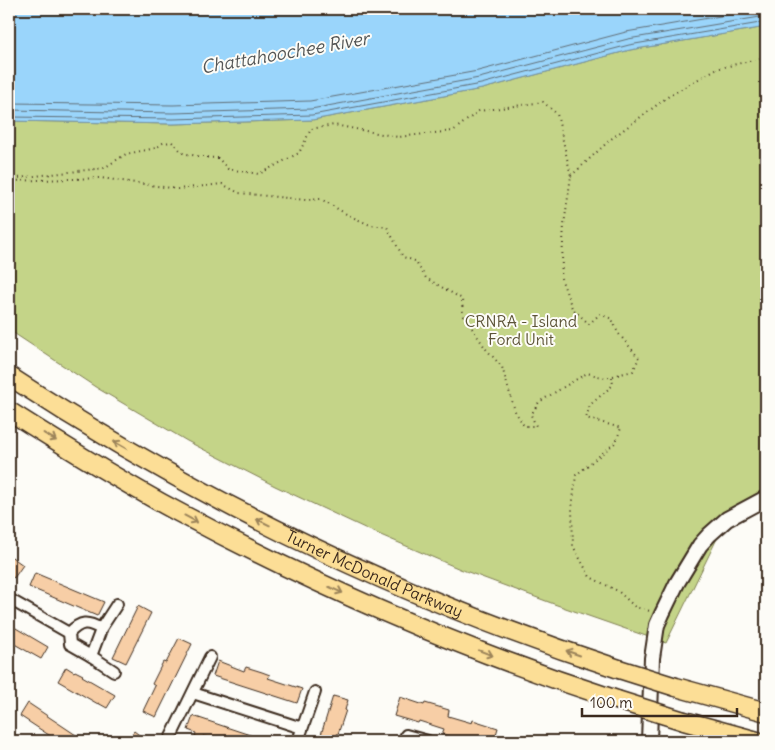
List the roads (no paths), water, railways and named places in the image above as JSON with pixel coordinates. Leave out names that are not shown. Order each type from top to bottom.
[{"type":"highway","name":"Turner McDonald Parkway","points":[[9,376],[81,422],[236,509],[382,579],[546,644],[676,687],[766,712]]},
{"type":"highway","name":"Turner McDonald Parkway","points":[[9,411],[140,491],[291,570],[366,604],[432,632],[617,700],[757,741]]},
{"type":"street","points":[[649,741],[652,658],[657,625],[662,614],[677,583],[700,545],[727,519],[766,498]]},
{"type":"street","points":[[9,599],[69,632]]},
{"type":"street","points":[[91,656],[101,629],[117,604]]},
{"type":"street","points":[[69,632],[77,625],[84,623],[101,629]]},
{"type":"street","points":[[69,632],[70,644],[114,671]]},
{"type":"street","points":[[169,741],[210,657]]},
{"type":"street","points":[[298,741],[315,692]]},
{"type":"street","points":[[193,693],[302,728]]},
{"type":"street","points":[[404,741],[406,735],[428,741]]},
{"type":"water","name":"Chattahoochee River","points":[[9,9],[766,9],[766,27],[630,50],[482,89],[312,120],[173,124],[9,121]]},
{"type":"park label","name":"CRNRA - Island Ford Unit","points":[[521,330]]}]
